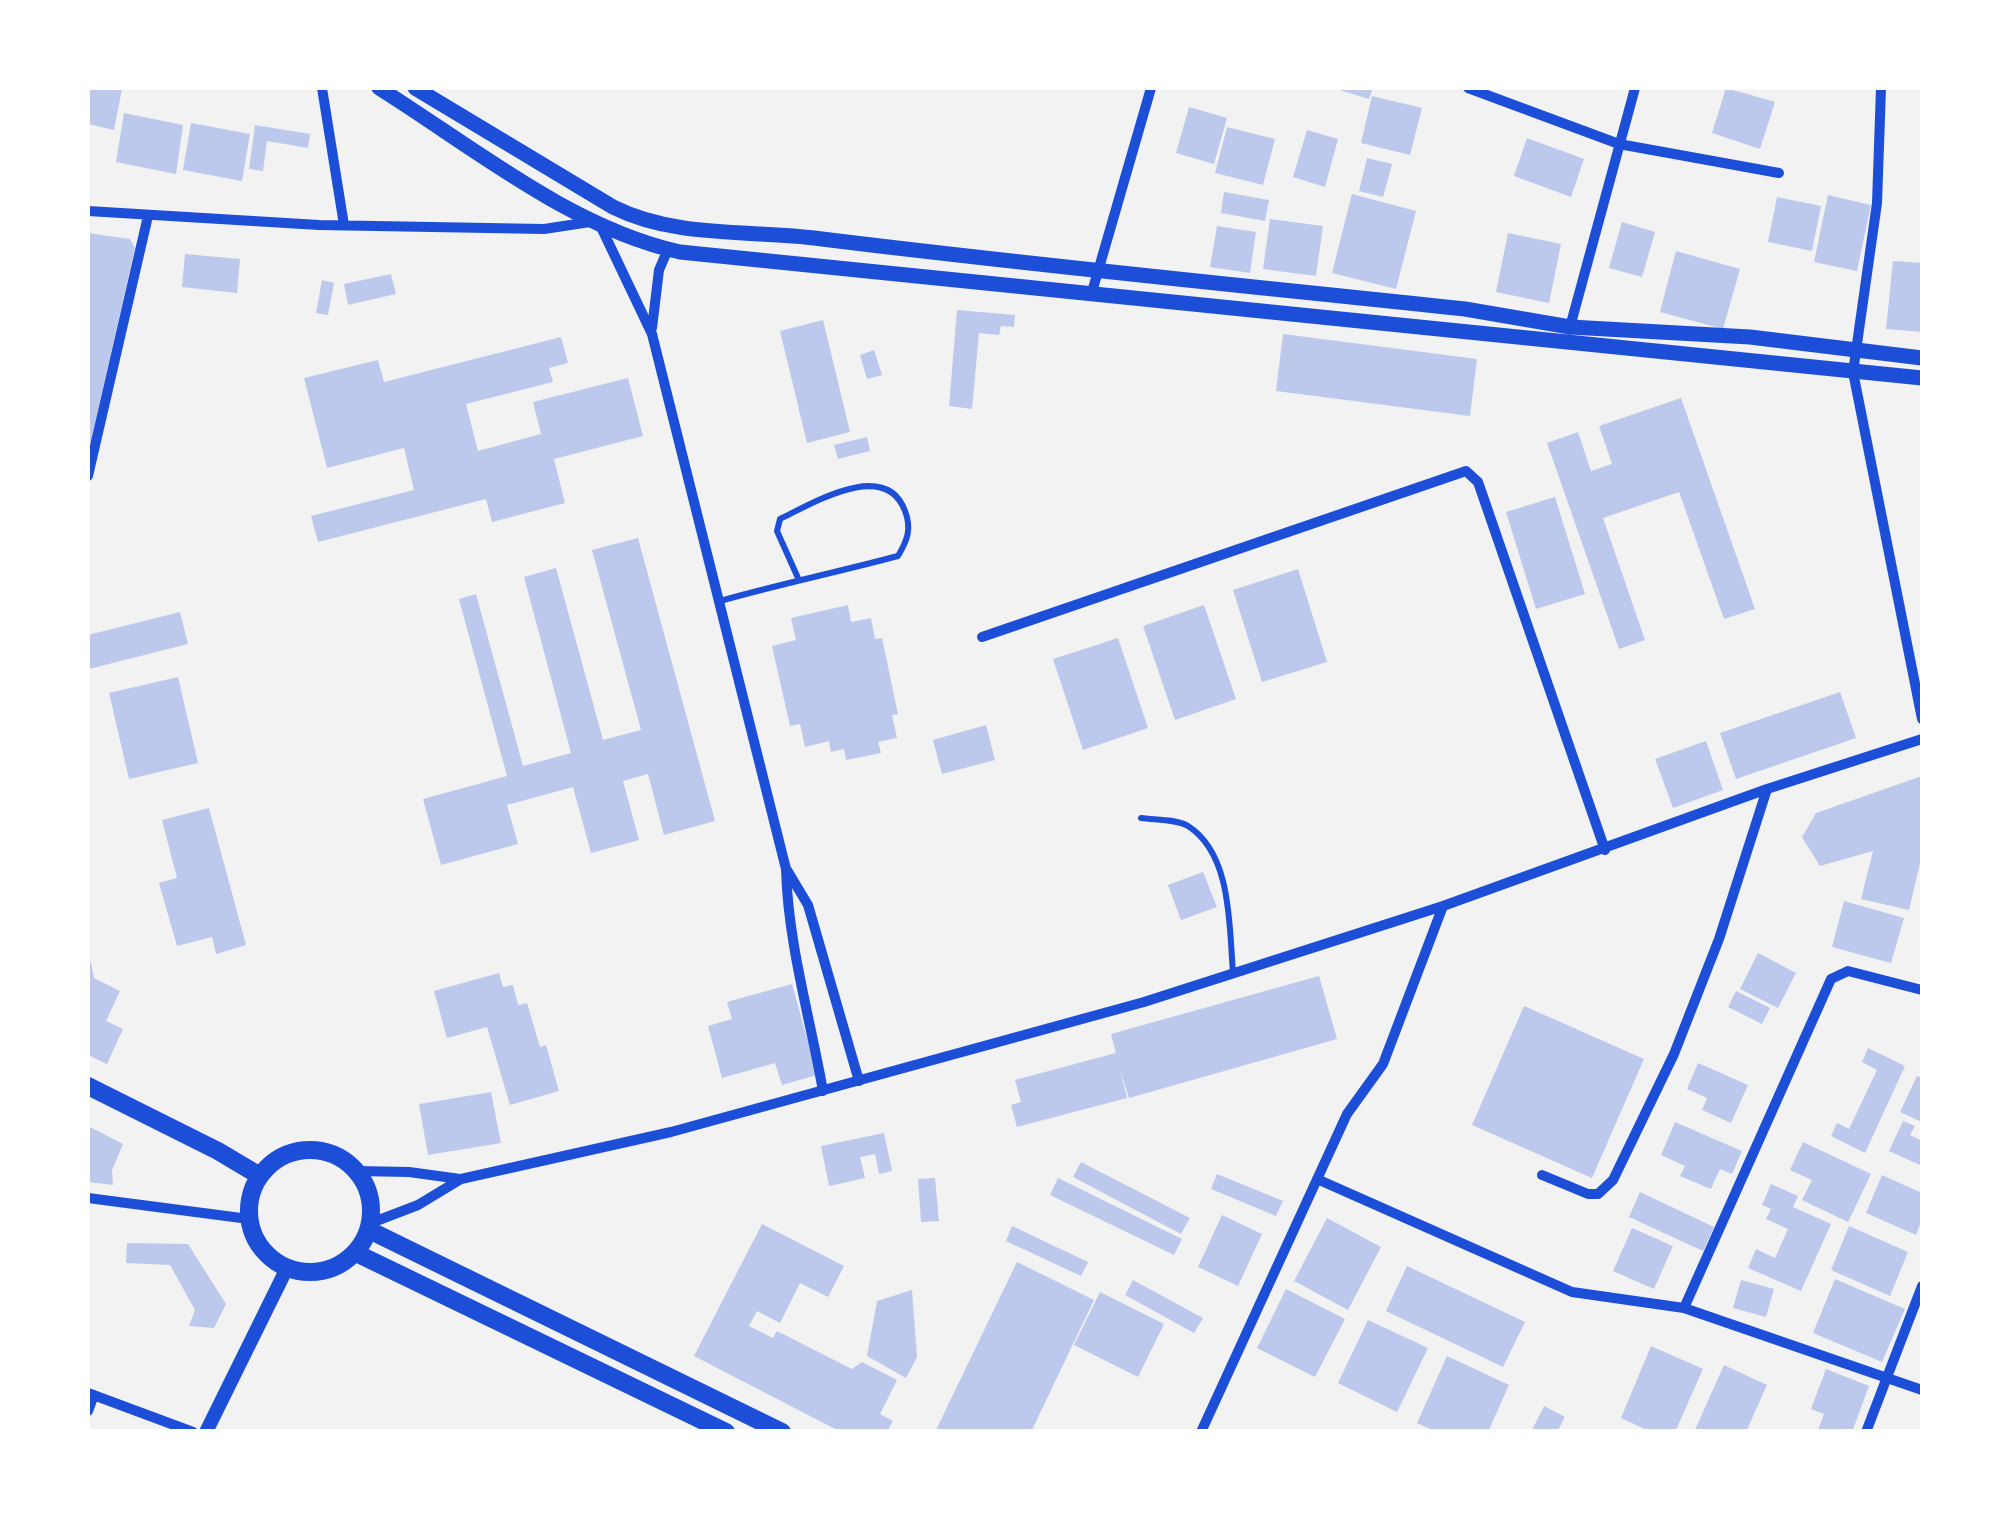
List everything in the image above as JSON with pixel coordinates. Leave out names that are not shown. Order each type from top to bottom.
[{"type":"main road","points":[[379,88],[597,224],[668,249],[1922,378]]},
{"type":"main road","points":[[416,88],[584,191],[625,214],[653,222],[1465,309],[1570,327],[1750,338],[1922,358]]},
{"type":"main road","points":[[88,1086],[218,1150],[260,1176]]},
{"type":"main road","points":[[307,1150],[334,1155],[357,1171],[370,1196],[370,1226],[356,1253],[316,1272],[287,1268],[262,1248],[249,1219],[249,1204],[260,1176],[280,1158],[307,1150]]},
{"type":"main road","points":[[370,1226],[782,1432]]},
{"type":"main road","points":[[356,1253],[726,1432]]},
{"type":"street","points":[[322,88],[344,224]]},
{"type":"street","points":[[1092,292],[1151,88]]},
{"type":"street","points":[[1468,88],[1619,144],[1779,173]]},
{"type":"street","points":[[1570,327],[1635,88]]},
{"type":"street","points":[[1881,88],[1877,202],[1853,372],[1922,720]]},
{"type":"street","points":[[88,211],[344,224],[544,228],[597,224],[652,334],[786,869],[792,935],[823,1091]]},
{"type":"street","points":[[88,476],[148,216]]},
{"type":"street","points":[[652,334],[656,282],[668,249]]},
{"type":"street","points":[[982,637],[1466,470],[1478,482],[1605,850]]},
{"type":"street","points":[[370,1226],[418,1205],[461,1179],[671,1132],[1233,974],[1443,906],[1768,789],[1922,739]]},
{"type":"street","points":[[1542,1175],[1588,1194],[1598,1194],[1613,1180],[1674,1054],[1719,939],[1768,789]]},
{"type":"street","points":[[786,869],[808,905],[859,1082]]},
{"type":"street","points":[[1200,1432],[1348,1114],[1383,1064],[1443,906]]},
{"type":"street","points":[[1684,1308],[1831,979],[1848,971],[1922,990]]},
{"type":"street","points":[[357,1171],[461,1179]]},
{"type":"street","points":[[1317,1179],[1572,1292],[1684,1308],[1922,1390]]},
{"type":"street","points":[[88,1198],[249,1219]]},
{"type":"street","points":[[206,1432],[287,1268]]},
{"type":"street","points":[[1866,1432],[1922,1286]]},
{"type":"street","points":[[88,1411],[91,1394],[192,1432]]},
{"type":"lane","points":[[720,601],[798,578],[898,556],[908,538],[908,518],[900,498],[885,486],[863,484],[780,519],[777,530],[798,578]]},
{"type":"lane","points":[[1141,818],[1185,824],[1211,847],[1226,901],[1233,974]]},
{"type":"building","points":[[90,88],[122,89],[114,130],[88,124]]},
{"type":"building","points":[[1333,88],[1373,88],[1369,99]]},
{"type":"building","points":[[1726,88],[1775,102],[1760,149],[1712,133]]},
{"type":"building","points":[[1372,96],[1422,108],[1410,155],[1361,143]]},
{"type":"building","points":[[1189,107],[1227,118],[1214,164],[1176,153]]},
{"type":"building","points":[[124,113],[183,125],[176,174],[116,162]]},
{"type":"building","points":[[191,123],[250,134],[242,181],[183,170]]},
{"type":"building","points":[[255,125],[310,134],[308,148],[267,141],[263,171],[249,169]]},
{"type":"building","points":[[1227,127],[1275,139],[1263,185],[1215,173]]},
{"type":"building","points":[[1307,130],[1338,139],[1325,187],[1293,177]]},
{"type":"building","points":[[1527,138],[1584,159],[1571,197],[1514,176]]},
{"type":"building","points":[[1367,158],[1392,164],[1383,197],[1359,191]]},
{"type":"building","points":[[1224,192],[1269,200],[1265,221],[1221,213]]},
{"type":"building","points":[[1352,194],[1416,211],[1396,289],[1332,273]]},
{"type":"building","points":[[1828,195],[1871,205],[1857,271],[1814,262]]},
{"type":"building","points":[[1777,197],[1821,206],[1812,251],[1768,242]]},
{"type":"building","points":[[1270,219],[1323,226],[1316,276],[1263,269]]},
{"type":"building","points":[[1622,222],[1655,232],[1642,277],[1609,268]]},
{"type":"building","points":[[1217,226],[1256,232],[1250,273],[1210,267]]},
{"type":"building","points":[[88,233],[130,239],[135,248],[89,449]]},
{"type":"building","points":[[1508,233],[1561,244],[1549,303],[1496,292]]},
{"type":"building","points":[[1676,251],[1740,269],[1723,329],[1660,312]]},
{"type":"building","points":[[185,254],[240,259],[237,293],[182,287]]},
{"type":"building","points":[[1893,261],[1922,263],[1922,332],[1886,329]]},
{"type":"building","points":[[391,274],[396,294],[348,305],[344,284]]},
{"type":"building","points":[[322,280],[334,283],[328,315],[316,313]]},
{"type":"building","points":[[957,310],[1015,315],[1014,327],[1001,326],[999,335],[979,333],[972,409],[949,406]]},
{"type":"building","points":[[823,320],[850,432],[807,443],[780,331]]},
{"type":"building","points":[[1283,334],[1477,359],[1470,416],[1276,391]]},
{"type":"building","points":[[561,337],[568,363],[549,368],[553,382],[466,404],[478,451],[541,434],[533,402],[628,378],[643,436],[554,459],[565,503],[492,522],[486,499],[318,542],[311,516],[414,490],[404,448],[327,468],[304,378],[378,360],[384,382]]},
{"type":"building","points":[[874,350],[882,375],[867,379],[860,355]]},
{"type":"building","points":[[1681,398],[1755,609],[1724,619],[1679,492],[1603,518],[1645,640],[1619,649],[1547,443],[1578,432],[1591,471],[1612,464],[1599,426]]},
{"type":"building","points":[[867,437],[870,451],[838,459],[834,445]]},
{"type":"building","points":[[1555,497],[1585,594],[1536,609],[1506,512]]},
{"type":"building","points":[[638,538],[715,821],[664,835],[648,774],[623,781],[639,840],[591,853],[573,787],[507,805],[518,844],[441,865],[423,799],[507,776],[459,599],[476,594],[523,766],[571,753],[524,577],[556,568],[603,740],[641,730],[592,550]]},
{"type":"building","points":[[1298,569],[1327,662],[1262,682],[1233,590]]},
{"type":"building","points":[[848,605],[851,622],[871,618],[875,639],[882,638],[898,714],[892,715],[897,738],[878,742],[881,753],[846,760],[844,749],[831,752],[829,741],[805,747],[800,724],[790,726],[772,646],[796,640],[791,618]]},
{"type":"building","points":[[1204,605],[1236,699],[1175,720],[1143,626]]},
{"type":"building","points":[[180,612],[188,644],[89,669],[88,635]]},
{"type":"building","points":[[1118,638],[1148,728],[1083,750],[1053,659]]},
{"type":"building","points":[[178,677],[198,763],[129,779],[109,693]]},
{"type":"building","points":[[1840,692],[1856,738],[1736,779],[1720,733]]},
{"type":"building","points":[[986,725],[995,760],[942,774],[933,740]]},
{"type":"building","points":[[1706,741],[1723,790],[1673,808],[1655,759]]},
{"type":"building","points":[[1922,776],[1922,855],[1909,910],[1861,899],[1873,851],[1820,866],[1802,837],[1816,813]]},
{"type":"building","points":[[209,808],[246,945],[216,954],[212,937],[177,946],[159,883],[177,878],[162,820]]},
{"type":"building","points":[[1203,872],[1217,907],[1181,920],[1168,885]]},
{"type":"building","points":[[1844,901],[1904,918],[1891,963],[1832,947]]},
{"type":"building","points":[[1758,953],[1796,973],[1778,1008],[1740,989]]},
{"type":"building","points":[[88,961],[94,978],[120,991],[106,1021],[123,1029],[107,1064],[88,1055]]},
{"type":"building","points":[[499,973],[503,987],[513,985],[518,1005],[527,1003],[540,1047],[546,1045],[559,1091],[510,1105],[487,1027],[447,1038],[434,991]]},
{"type":"building","points":[[1319,976],[1337,1039],[1129,1098],[1120,1070],[1127,1098],[1017,1127],[1011,1105],[1021,1102],[1015,1080],[1116,1053],[1111,1034]]},
{"type":"building","points":[[792,984],[817,1075],[782,1085],[775,1063],[722,1078],[708,1026],[732,1019],[727,1002]]},
{"type":"building","points":[[1736,991],[1770,1008],[1762,1024],[1728,1007]]},
{"type":"building","points":[[1524,1006],[1644,1059],[1592,1178],[1472,1125]]},
{"type":"building","points":[[1868,1048],[1905,1066],[1865,1153],[1831,1136],[1837,1123],[1849,1129],[1877,1070],[1862,1062]]},
{"type":"building","points":[[1698,1063],[1748,1085],[1731,1123],[1702,1110],[1707,1098],[1687,1089]]},
{"type":"building","points":[[1917,1076],[1922,1078],[1922,1122],[1900,1112]]},
{"type":"building","points":[[491,1092],[501,1143],[428,1155],[419,1104]]},
{"type":"building","points":[[1903,1121],[1915,1126],[1910,1135],[1922,1141],[1922,1166],[1889,1151]]},
{"type":"building","points":[[1675,1122],[1742,1151],[1732,1174],[1720,1169],[1711,1189],[1680,1176],[1685,1166],[1661,1155]]},
{"type":"building","points":[[88,1126],[123,1144],[112,1170],[113,1185],[88,1182]]},
{"type":"building","points":[[884,1133],[892,1171],[879,1174],[875,1154],[860,1157],[865,1178],[829,1186],[821,1146]]},
{"type":"building","points":[[1803,1142],[1871,1174],[1848,1222],[1802,1200],[1812,1180],[1790,1170]]},
{"type":"building","points":[[1081,1162],[1190,1218],[1181,1234],[1073,1177]]},
{"type":"building","points":[[1217,1174],[1283,1201],[1276,1216],[1211,1189]]},
{"type":"building","points":[[1882,1175],[1922,1193],[1922,1219],[1916,1235],[1866,1213]]},
{"type":"building","points":[[935,1178],[939,1221],[921,1222],[918,1179]]},
{"type":"building","points":[[1058,1178],[1182,1239],[1174,1255],[1050,1195]]},
{"type":"building","points":[[1771,1184],[1798,1196],[1793,1207],[1831,1224],[1801,1291],[1748,1268],[1756,1249],[1775,1258],[1788,1229],[1766,1219],[1771,1209],[1762,1205]]},
{"type":"building","points":[[1640,1192],[1714,1227],[1703,1251],[1629,1217]]},
{"type":"building","points":[[1222,1215],[1262,1234],[1238,1286],[1198,1267]]},
{"type":"building","points":[[1327,1218],[1381,1247],[1348,1310],[1294,1281]]},
{"type":"building","points":[[762,1224],[844,1266],[828,1297],[800,1283],[780,1323],[757,1311],[749,1326],[773,1338],[777,1331],[852,1369],[862,1362],[897,1380],[880,1414],[893,1421],[887,1432],[841,1432],[694,1356]]},
{"type":"building","points":[[1012,1226],[1088,1262],[1081,1276],[1006,1241]]},
{"type":"building","points":[[1849,1226],[1908,1252],[1890,1296],[1831,1270]]},
{"type":"building","points":[[1632,1228],[1673,1246],[1654,1289],[1613,1271]]},
{"type":"building","points":[[127,1243],[188,1244],[226,1304],[214,1328],[189,1326],[195,1310],[170,1265],[126,1263]]},
{"type":"building","points":[[1017,1262],[1094,1300],[1031,1432],[935,1432]]},
{"type":"building","points":[[1407,1266],[1525,1322],[1503,1367],[1386,1311]]},
{"type":"building","points":[[1835,1279],[1905,1309],[1882,1362],[1813,1333]]},
{"type":"building","points":[[1133,1280],[1203,1318],[1194,1333],[1125,1295]]},
{"type":"building","points":[[1741,1280],[1774,1289],[1766,1317],[1733,1308]]},
{"type":"building","points":[[1286,1289],[1345,1319],[1315,1377],[1257,1348]]},
{"type":"building","points":[[912,1290],[917,1357],[906,1378],[867,1356],[877,1301]]},
{"type":"building","points":[[1100,1292],[1164,1324],[1138,1377],[1074,1345]]},
{"type":"building","points":[[1368,1320],[1428,1348],[1397,1412],[1338,1383]]},
{"type":"building","points":[[1651,1346],[1703,1369],[1675,1432],[1651,1432],[1621,1418]]},
{"type":"building","points":[[1447,1356],[1509,1385],[1488,1432],[1437,1432],[1417,1423]]},
{"type":"building","points":[[1724,1365],[1767,1385],[1746,1432],[1694,1432]]},
{"type":"building","points":[[1826,1369],[1869,1386],[1852,1432],[1818,1430],[1824,1414],[1811,1409]]},
{"type":"building","points":[[1544,1406],[1565,1417],[1557,1432],[1531,1432]]}]
